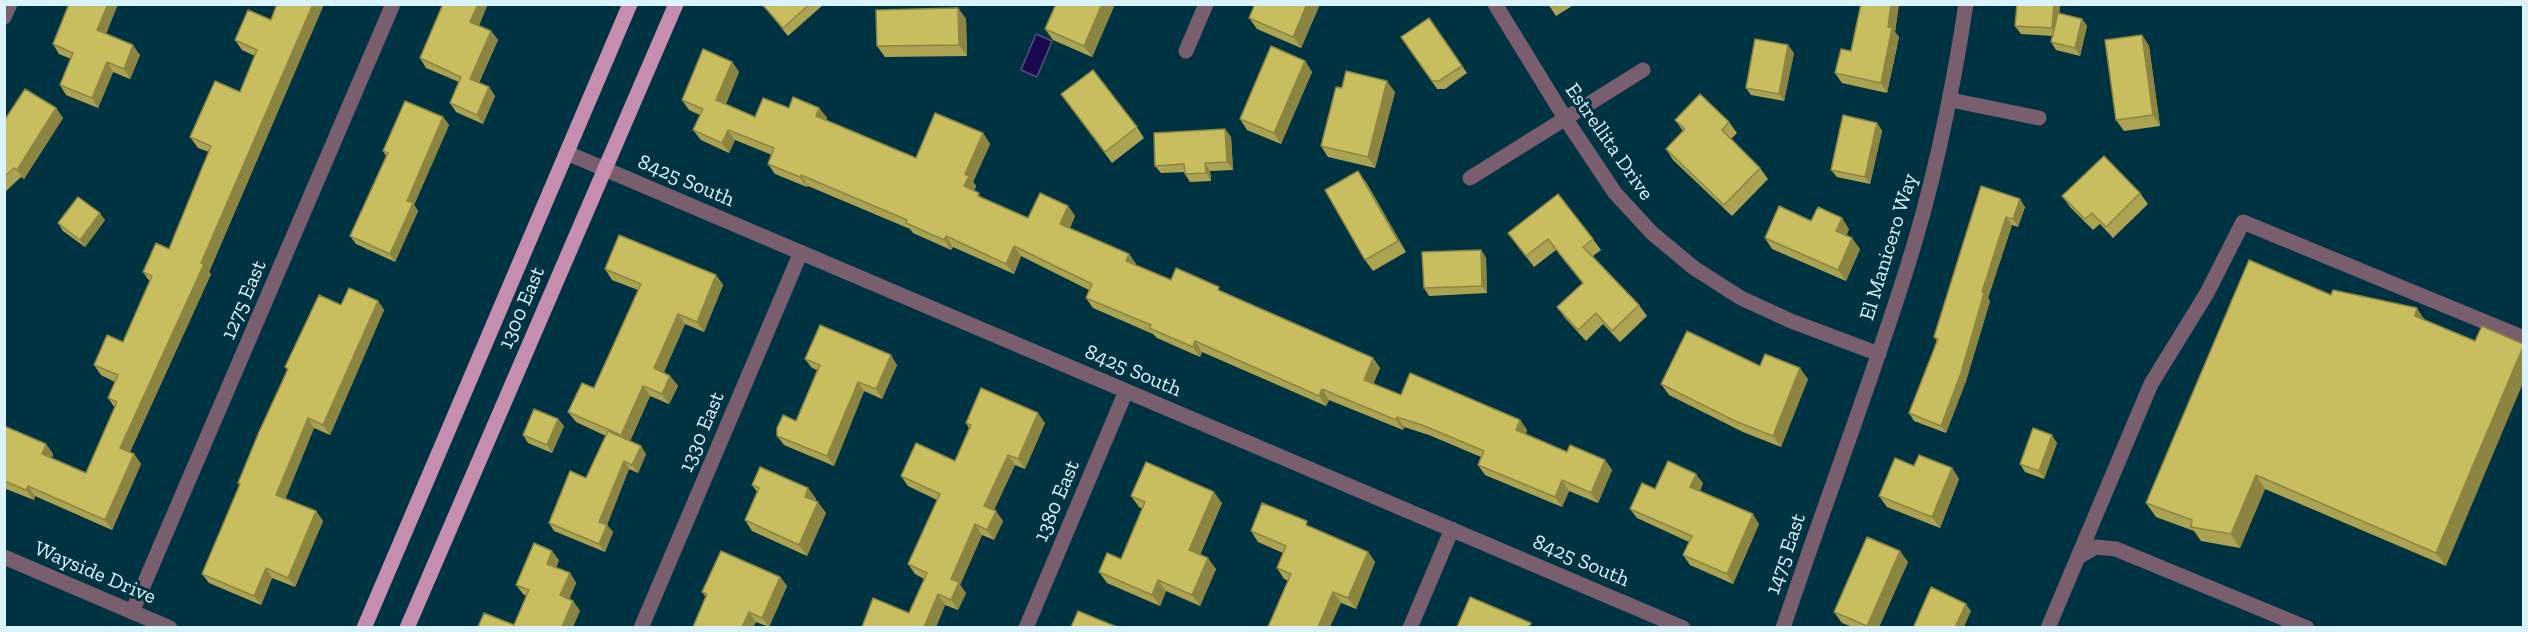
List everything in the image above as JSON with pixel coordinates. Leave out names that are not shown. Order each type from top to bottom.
[{"type":"main road","name":"1300 East","points":[[364,627],[630,4]]},
{"type":"main road","name":"1300 East","points":[[407,627],[675,4]]},
{"type":"street","points":[[4,17],[10,4]]},
{"type":"street","name":"1275 East","points":[[132,612],[393,4]]},
{"type":"street","points":[[1186,51],[1206,4]]},
{"type":"street","name":"Estrellita Drive","points":[[1495,4],[1565,118],[1615,193],[1652,233],[1694,268],[1741,298],[1791,321],[1878,354]]},
{"type":"street","name":"El Manicero Way","points":[[1828,494],[1907,269],[1951,100],[1966,4]]},
{"type":"street","points":[[1470,178],[1643,70]]},
{"type":"street","points":[[1951,100],[2039,118]]},
{"type":"street","name":"8425 South","points":[[567,153],[1683,627]]},
{"type":"street","points":[[2048,627],[2151,384],[2207,293],[2243,222],[2523,338]]},
{"type":"street","name":"1330 East","points":[[641,627],[801,252]]},
{"type":"street","name":"1380 East","points":[[1026,627],[1126,391]]},
{"type":"street","name":"1475 East","points":[[1782,627],[1828,494]]},
{"type":"street","points":[[1410,627],[1452,529]]},
{"type":"street","points":[[2078,557],[2096,547],[2116,549],[2307,627]]},
{"type":"street","name":"Wayside Drive","points":[[4,557],[170,627]]},
{"type":"shaded area","points":[[1036,34],[1052,41],[1037,77],[1021,70]]},
{"type":"building","points":[[69,4],[108,4],[97,30],[133,45],[124,69],[107,62],[92,98],[60,85],[73,53],[53,44]]},
{"type":"building","points":[[277,4],[313,4],[201,263],[204,264],[120,448],[134,454],[105,520],[28,486],[26,490],[4,481],[4,426],[46,444],[42,454],[86,473],[117,402],[108,398],[118,375],[94,365],[107,335],[123,342],[152,276],[143,272],[156,243],[169,249],[211,146],[190,137],[215,81],[240,92],[257,50],[235,40],[248,10],[271,20]]},
{"type":"building","points":[[443,4],[478,4],[470,22],[491,31],[470,79],[489,87],[477,115],[450,103],[461,77],[420,58]]},
{"type":"building","points":[[762,4],[810,4],[783,28]]},
{"type":"building","points":[[1056,4],[1102,4],[1084,46],[1045,29]]},
{"type":"building","points":[[1255,4],[1307,4],[1293,37],[1249,18]]},
{"type":"building","points":[[1861,4],[1891,4],[1888,27],[1892,28],[1881,83],[1835,73],[1841,49],[1851,51]]},
{"type":"building","points":[[2017,4],[2054,4],[2052,28],[2015,26]]},
{"type":"building","points":[[958,8],[959,45],[877,46],[876,10]]},
{"type":"building","points":[[2058,13],[2082,19],[2075,48],[2051,42]]},
{"type":"building","points":[[1429,18],[1462,66],[1439,81],[1432,81],[1401,37]]},
{"type":"building","points":[[2142,35],[2153,115],[2116,120],[2105,40]]},
{"type":"building","points":[[1755,39],[1788,45],[1779,94],[1746,88]]},
{"type":"building","points":[[1271,46],[1305,61],[1274,133],[1240,119]]},
{"type":"building","points":[[703,49],[732,62],[716,100],[755,117],[763,98],[789,108],[793,97],[819,108],[816,116],[916,158],[935,113],[983,133],[965,174],[969,176],[964,186],[979,193],[978,196],[1028,218],[1040,193],[1068,206],[1060,224],[1129,254],[1126,261],[1171,280],[1176,268],[1219,287],[1218,290],[1373,358],[1364,380],[1401,395],[1410,373],[1520,420],[1516,430],[1567,452],[1570,445],[1605,460],[1591,493],[1562,480],[1555,497],[1478,465],[1484,451],[1422,425],[1397,417],[1396,420],[1322,389],[1319,396],[1195,341],[1193,347],[1149,328],[1151,325],[1086,298],[1092,284],[1014,246],[1006,264],[946,236],[944,240],[906,223],[907,220],[801,175],[800,177],[768,164],[774,148],[728,130],[722,143],[693,130],[703,109],[682,100]]},
{"type":"building","points":[[1093,70],[1137,127],[1105,152],[1061,94]]},
{"type":"building","points":[[1346,71],[1387,81],[1368,157],[1321,146],[1336,87],[1342,88]]},
{"type":"building","points":[[25,89],[56,108],[17,170],[14,168],[4,177],[4,121]]},
{"type":"building","points":[[1700,94],[1729,122],[1722,130],[1760,168],[1724,205],[1666,149],[1685,129],[1675,120]]},
{"type":"building","points":[[405,101],[443,117],[407,201],[413,203],[390,254],[350,236],[388,153],[383,151]]},
{"type":"building","points":[[1843,115],[1877,123],[1865,177],[1831,170]]},
{"type":"building","points":[[1225,129],[1227,162],[1205,163],[1206,173],[1185,174],[1184,164],[1155,166],[1154,133]]},
{"type":"building","points":[[2104,156],[2140,193],[2106,227],[2092,213],[2085,219],[2062,196]]},
{"type":"building","points":[[1358,171],[1398,241],[1365,260],[1325,190]]},
{"type":"building","points":[[1981,186],[2020,199],[2013,219],[2006,217],[1982,292],[1984,293],[1961,373],[1941,426],[1909,413],[1938,339],[1934,337]]},
{"type":"building","points":[[1558,194],[1593,239],[1583,247],[1639,305],[1612,331],[1596,313],[1578,330],[1557,307],[1583,283],[1548,239],[1526,256],[1508,233]]},
{"type":"building","points":[[78,197],[100,213],[80,240],[58,223]]},
{"type":"building","points":[[1779,206],[1811,221],[1818,207],[1842,218],[1836,231],[1852,238],[1838,270],[1765,238]]},
{"type":"building","points":[[619,235],[716,275],[697,322],[678,314],[654,368],[670,376],[662,394],[643,386],[621,435],[568,412],[582,383],[594,388],[641,284],[605,269]]},
{"type":"building","points":[[1481,250],[1482,286],[1424,288],[1422,252]]},
{"type":"building","points":[[2249,260],[2331,295],[2333,290],[2417,308],[2415,316],[2475,341],[2482,326],[2523,344],[2436,553],[2256,475],[2231,534],[2191,527],[2192,520],[2146,503]]},
{"type":"building","points":[[349,288],[378,301],[323,425],[308,418],[276,495],[316,511],[288,578],[266,568],[254,596],[202,574],[259,432],[288,369],[285,367],[319,295],[341,305]]},
{"type":"building","points":[[820,325],[891,355],[876,389],[858,382],[827,456],[777,436],[777,428],[783,415],[796,421],[820,365],[805,359]]},
{"type":"building","points":[[1687,331],[1760,366],[1765,354],[1800,368],[1773,436],[1735,421],[1661,384]]},
{"type":"building","points":[[981,388],[1038,413],[1018,459],[1008,455],[984,506],[996,511],[987,530],[975,524],[951,579],[959,582],[951,600],[938,594],[924,627],[862,627],[873,598],[909,613],[927,573],[908,564],[940,494],[901,476],[916,443],[955,461],[971,425],[966,423]]},
{"type":"building","points":[[534,409],[558,419],[547,445],[523,435]]},
{"type":"building","points":[[2033,428],[2052,435],[2039,471],[2020,464]]},
{"type":"building","points":[[608,431],[641,446],[632,465],[624,461],[599,522],[607,525],[599,544],[549,523],[570,471],[586,478]]},
{"type":"building","points":[[1919,455],[1952,468],[1932,517],[1879,496],[1895,458],[1914,466]]},
{"type":"building","points":[[1668,461],[1696,474],[1690,487],[1753,514],[1727,574],[1683,555],[1692,536],[1630,509],[1642,483],[1655,489]]},
{"type":"building","points":[[1146,462],[1214,492],[1189,550],[1208,558],[1192,595],[1158,580],[1152,595],[1099,572],[1107,553],[1121,559],[1145,502],[1131,496]]},
{"type":"building","points":[[760,467],[808,488],[805,497],[818,502],[799,545],[745,520],[759,488],[752,485]]},
{"type":"building","points":[[1262,503],[1307,521],[1306,525],[1368,552],[1348,598],[1333,592],[1318,627],[1268,627],[1291,574],[1277,568],[1286,546],[1251,531]]},
{"type":"building","points":[[1867,537],[1900,551],[1867,626],[1834,612]]},
{"type":"building","points":[[534,543],[552,551],[547,564],[570,573],[560,595],[573,601],[562,627],[478,627],[484,613],[514,625],[529,590],[516,585]]},
{"type":"building","points":[[721,551],[780,577],[762,618],[749,612],[742,627],[693,627],[707,594],[702,592]]},
{"type":"building","points":[[1931,587],[1966,604],[1956,625],[1961,627],[1914,626]]},
{"type":"building","points":[[1470,597],[1531,623],[1529,627],[1457,627]]},
{"type":"building","points":[[1078,611],[1117,627],[1071,627]]}]
